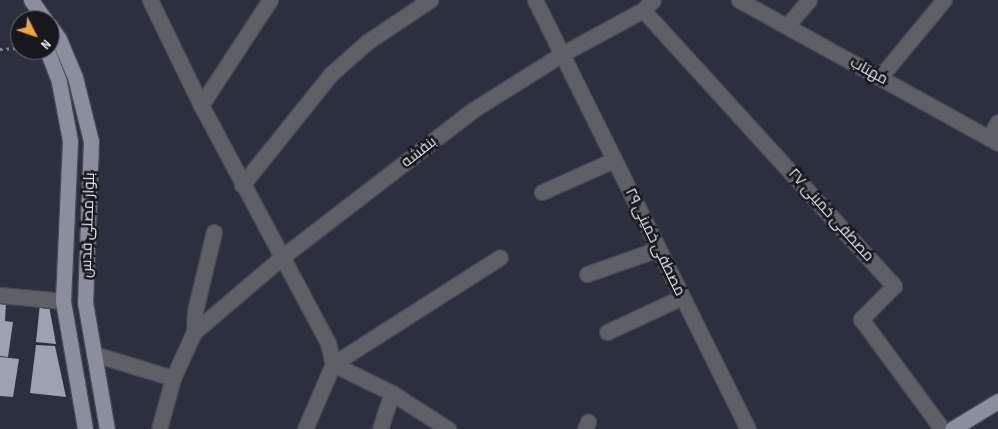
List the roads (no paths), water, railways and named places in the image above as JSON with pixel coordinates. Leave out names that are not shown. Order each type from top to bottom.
[{"type":"main road","name":"بلوار مصلی قدس","points":[[60,42],[74,77],[91,141],[86,302],[108,429]]},
{"type":"main road","name":"بلوار مصلی قدس","points":[[50,60],[59,82],[70,141],[63,301],[85,429]]},
{"type":"main road","points":[[952,429],[998,401]]},
{"type":"street","points":[[150,0],[242,185],[328,343],[333,364]]},
{"type":"street","points":[[201,105],[270,0]]},
{"type":"street","points":[[242,185],[331,74],[367,42],[430,0]]},
{"type":"street","name":"مصطفی خمینی ۲۹","points":[[535,0],[748,429]]},
{"type":"street","name":"مهتاب","points":[[739,0],[994,140]]},
{"type":"street","points":[[787,26],[809,0]]},
{"type":"street","points":[[880,77],[944,0]]},
{"type":"street","name":"بنفشه","points":[[194,332],[282,258],[473,110],[562,54],[648,5]]},
{"type":"street","name":"مصطفی خمینی ۲۷","points":[[648,5],[894,286],[861,319],[942,429]]},
{"type":"street","points":[[994,140],[998,122]]},
{"type":"street","points":[[542,192],[614,160]]},
{"type":"street","points":[[159,429],[173,378],[194,332],[195,311],[214,232]]},
{"type":"street","points":[[587,274],[658,249]]},
{"type":"street","points":[[305,429],[333,364],[500,257]]},
{"type":"street","points":[[0,295],[63,301]]},
{"type":"street","points":[[607,332],[682,297]]},
{"type":"street","points":[[94,354],[173,378]]},
{"type":"street","points":[[333,364],[392,393],[448,429]]},
{"type":"street","points":[[380,429],[392,393]]}]
